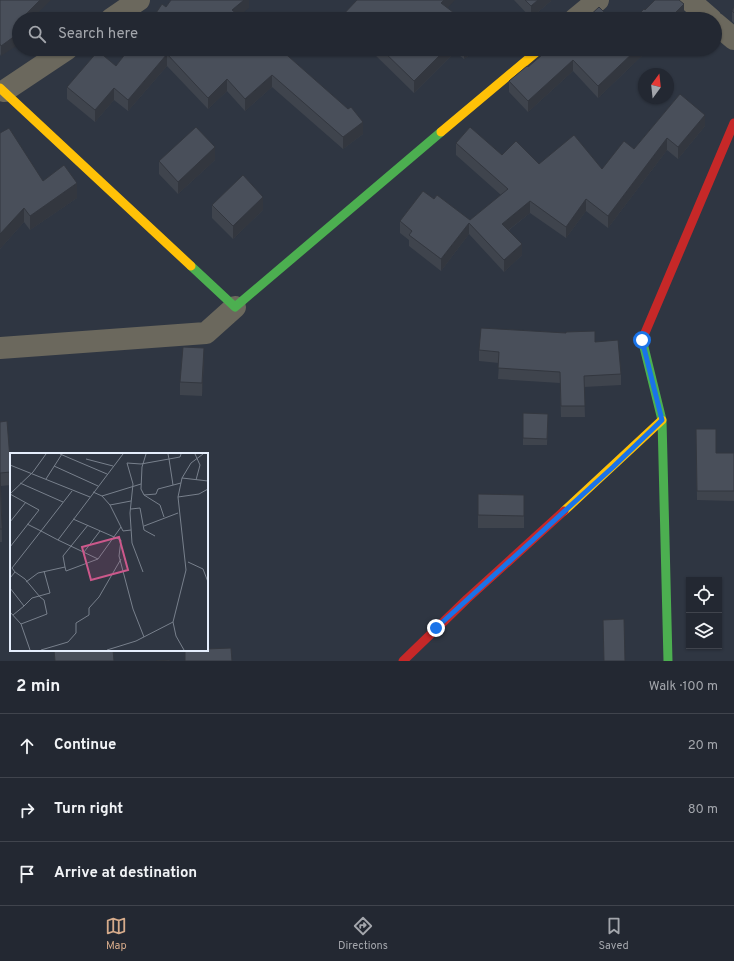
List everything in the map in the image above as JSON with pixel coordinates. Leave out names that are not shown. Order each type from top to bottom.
[{"type":"street","points":[[121,12],[139,0]]},
{"type":"street","points":[[583,12],[598,0]]},
{"type":"street","points":[[689,0],[703,12]]},
{"type":"street","points":[[722,29],[734,39]]},
{"type":"street","points":[[56,56],[2,90],[235,307]]},
{"type":"street","points":[[0,348],[206,333],[532,56]]},
{"type":"street","points":[[668,661],[662,420],[642,340],[734,123]]},
{"type":"street","points":[[403,661],[436,628],[613,467],[662,420]]},
{"type":"building","points":[[0,0],[40,0],[28,12],[12,12],[12,38],[1,46]]},
{"type":"building","points":[[171,0],[244,0],[232,10],[234,12],[157,12],[162,4],[166,7]]},
{"type":"building","points":[[357,0],[444,0],[441,3],[453,12],[346,12]]},
{"type":"building","points":[[525,0],[538,0],[531,6]]},
{"type":"building","points":[[655,0],[679,0],[684,4],[676,12],[641,12],[644,9],[645,10]]},
{"type":"building","points":[[599,7],[604,12],[594,12]]},
{"type":"building","points":[[94,56],[104,56],[116,66],[124,56],[165,56],[128,100],[114,88],[95,110],[67,87]]},
{"type":"building","points":[[169,56],[288,56],[348,109],[351,107],[363,122],[343,137],[272,75],[245,99],[227,79],[208,98]]},
{"type":"building","points":[[388,56],[439,56],[414,81]]},
{"type":"building","points":[[541,56],[630,56],[598,86],[573,60],[528,101],[509,81],[527,66],[528,67]]},
{"type":"building","points":[[680,94],[705,115],[678,147],[667,138],[608,216],[586,199],[566,227],[530,201],[502,224],[522,244],[504,260],[469,223],[441,259],[409,235],[412,231],[400,221],[423,191],[434,199],[437,195],[470,220],[508,189],[456,143],[470,127],[502,155],[516,141],[539,164],[574,135],[602,169],[624,141],[634,149],[672,104],[674,104],[674,101]]},
{"type":"building","points":[[196,127],[215,147],[178,182],[159,161]]},
{"type":"building","points":[[9,128],[43,181],[64,165],[77,183],[30,216],[24,208],[0,234],[0,133]]},
{"type":"building","points":[[243,175],[263,197],[233,226],[212,205]]},
{"type":"building","points":[[481,328],[566,333],[595,331],[595,342],[618,340],[621,374],[584,376],[585,406],[561,406],[560,372],[498,368],[499,352],[479,350]]},
{"type":"building","points":[[183,347],[204,348],[202,383],[180,382]]},
{"type":"building","points":[[523,413],[548,414],[547,439],[523,438]]},
{"type":"building","points":[[7,421],[10,459],[10,472],[0,473],[0,422]]},
{"type":"building","points":[[696,429],[716,429],[716,453],[734,453],[734,491],[697,491]]},
{"type":"building","points":[[0,473],[2,529],[0,529]]},
{"type":"building","points":[[478,494],[524,495],[524,516],[478,515]]},
{"type":"building","points":[[624,619],[625,661],[604,661],[603,620]]},
{"type":"building","points":[[231,648],[232,661],[185,661],[185,651],[208,651],[208,649]]},
{"type":"building","points":[[54,651],[113,651],[114,661],[55,661]]},
{"type":"traffic: fast","points":[[191,266],[235,307],[441,132]]},
{"type":"traffic: fast","points":[[643,343],[662,420],[668,661]]},
{"type":"traffic: slow","points":[[441,132],[532,56]]},
{"type":"traffic: slow","points":[[0,88],[191,266]]},
{"type":"traffic: slow","points":[[564,511],[662,420]]},
{"type":"traffic: jam","points":[[643,343],[642,340],[734,123]]},
{"type":"traffic: jam","points":[[403,661],[467,599],[564,511]]},
{"type":"route","points":[[436,628],[613,467],[662,420],[642,340]]}]
